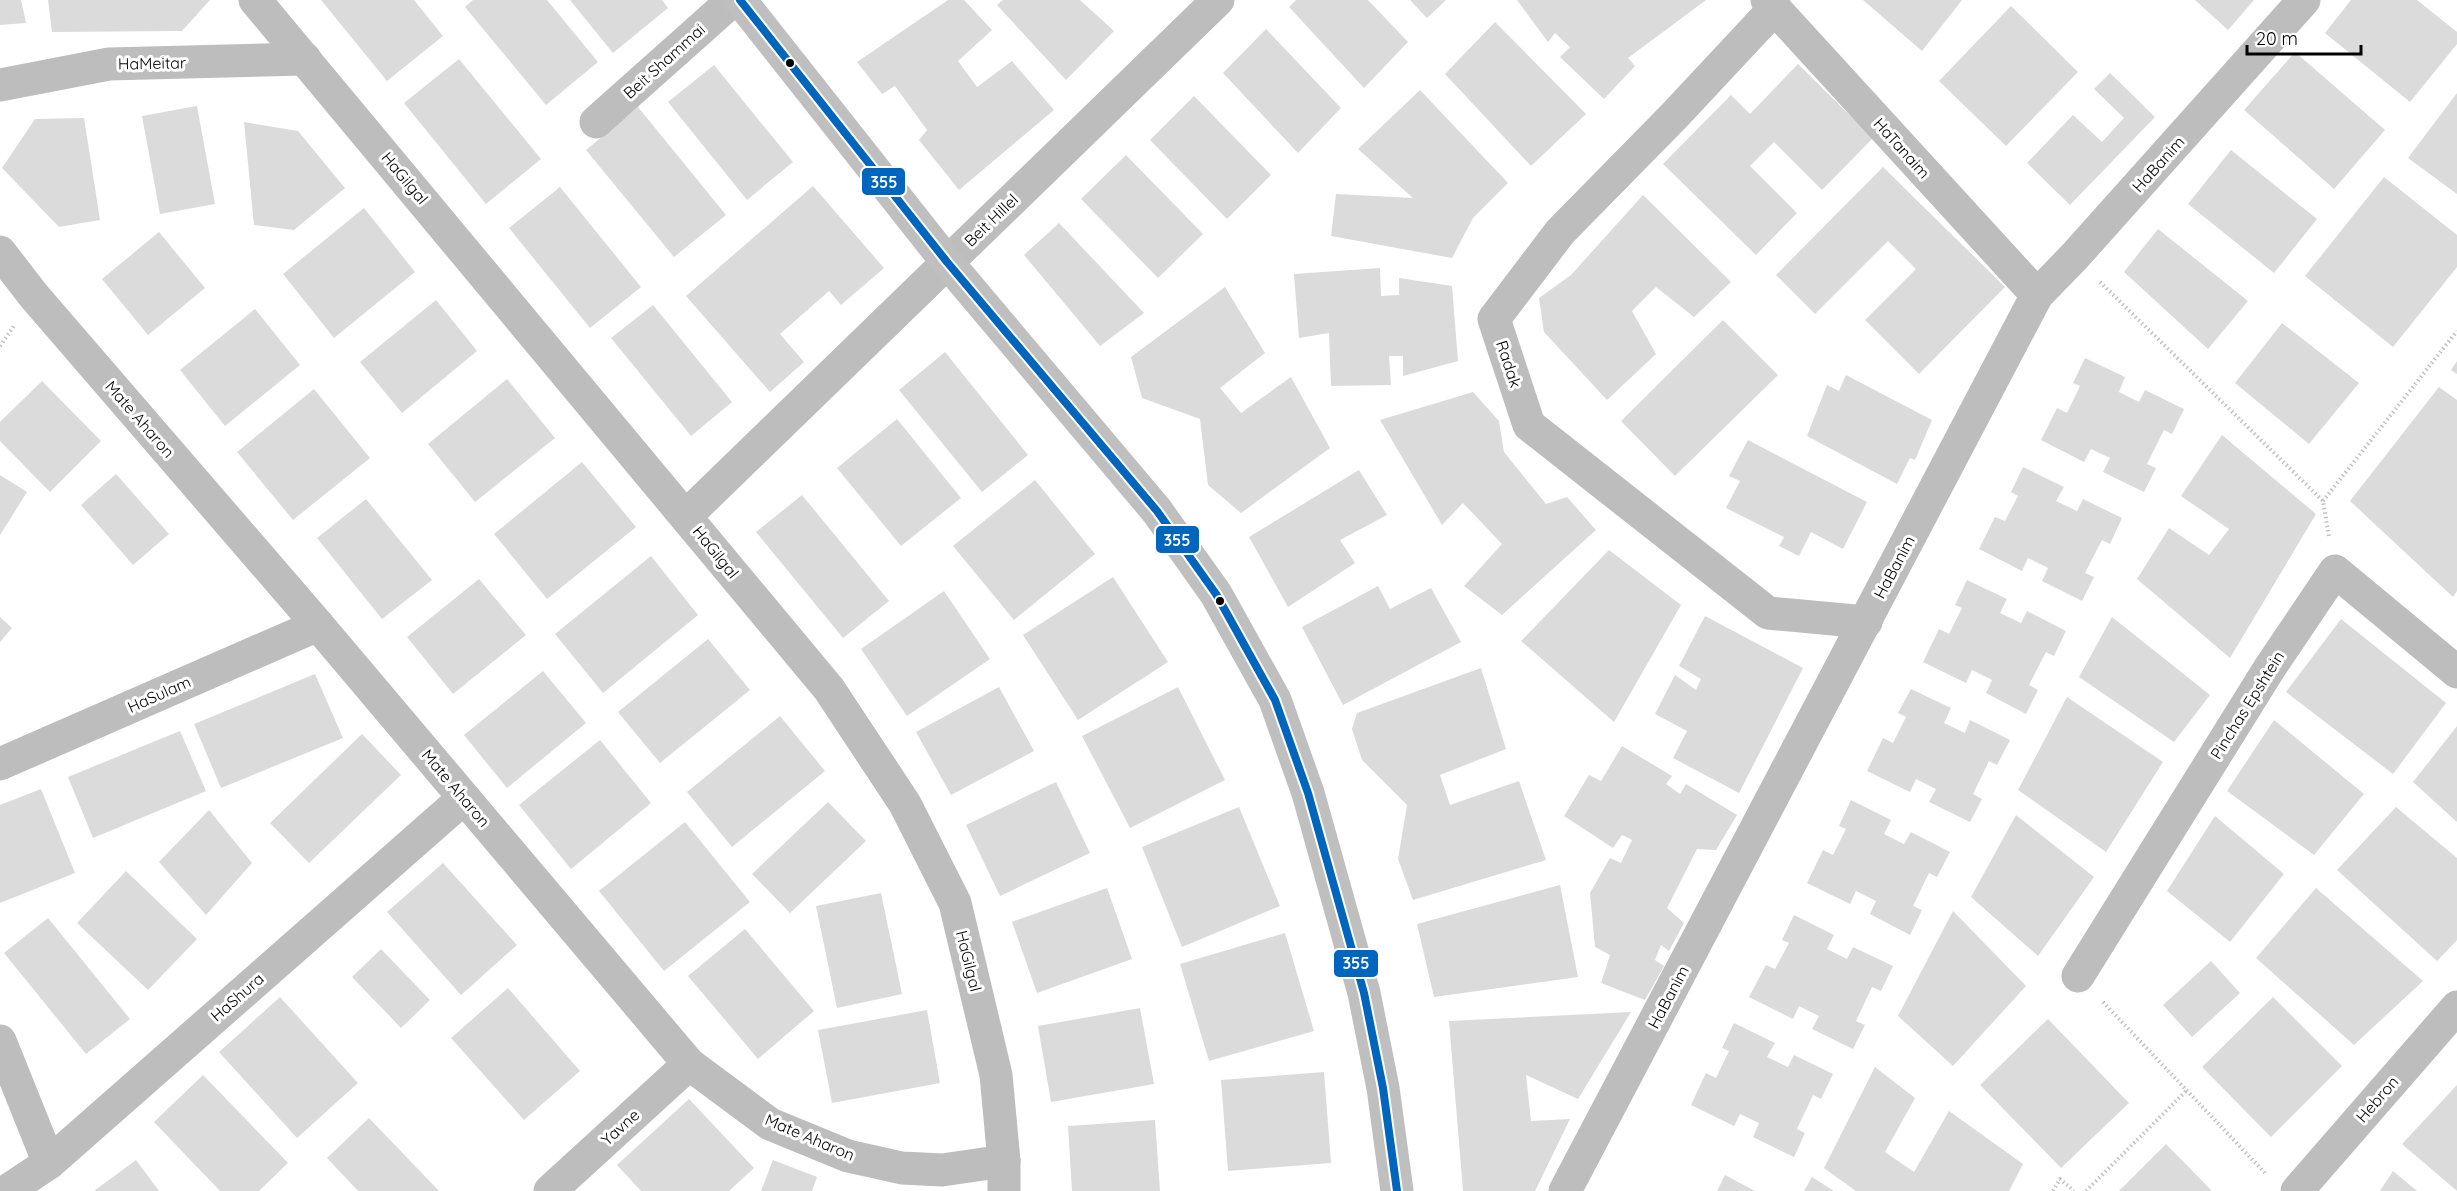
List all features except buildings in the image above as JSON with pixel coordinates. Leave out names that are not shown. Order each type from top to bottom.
[{"type":"street","name":"HaGilgal","points":[[255,0],[687,515],[829,689],[905,804],[955,903],[996,1075],[1004,1176]]},
{"type":"street","name":"Beit Shammai","points":[[596,122],[733,0]]},
{"type":"street","points":[[740,0],[947,262],[1157,511],[1216,594],[1275,700],[1311,804],[1364,993],[1383,1088],[1397,1191]]},
{"type":"street","name":"Beit Hillel","points":[[687,515],[1218,0]]},
{"type":"street","name":"HaBanim","points":[[1565,1191],[2037,295],[2074,257],[2304,0]]},
{"type":"street","name":"HaTanaim","points":[[1771,4],[2037,295]]},
{"type":"street","name":"Radak","points":[[1771,4],[1560,232],[1494,319],[1529,425],[1768,613],[1866,622]]},
{"type":"street","name":"HaMeitar","points":[[0,85],[110,64],[305,59]]},
{"type":"street","name":"Mate Aharon","points":[[0,252],[34,296],[318,625],[689,1064],[770,1124],[848,1156],[902,1168],[1004,1176]]},
{"type":"street","name":"Pinchas Epshtein","points":[[2078,976],[2269,669],[2336,571],[2457,672]]},
{"type":"street","name":"HaSulam","points":[[0,764],[318,625]]},
{"type":"street","name":"HaShura","points":[[7,1191],[49,1163],[464,798]]},
{"type":"street","name":"Hebron","points":[[2297,1191],[2457,1007]]},
{"type":"street","points":[[0,1041],[49,1163]]},
{"type":"street","name":"Yavne","points":[[550,1191],[689,1064]]},
{"type":"path","points":[[2074,257],[2323,501],[2457,331]]},
{"type":"path","points":[[2078,976],[2266,1174]]},
{"type":"path","points":[[2086,1191],[2187,1090]]},
{"type":"path","points":[[2053,1191],[2060,1179],[2074,1191]]},
{"type":"transit line","name":"355","points":[[740,0],[947,262],[1157,511],[1216,594],[1275,700],[1308,793],[1364,993],[1383,1088],[1397,1191]]}]
